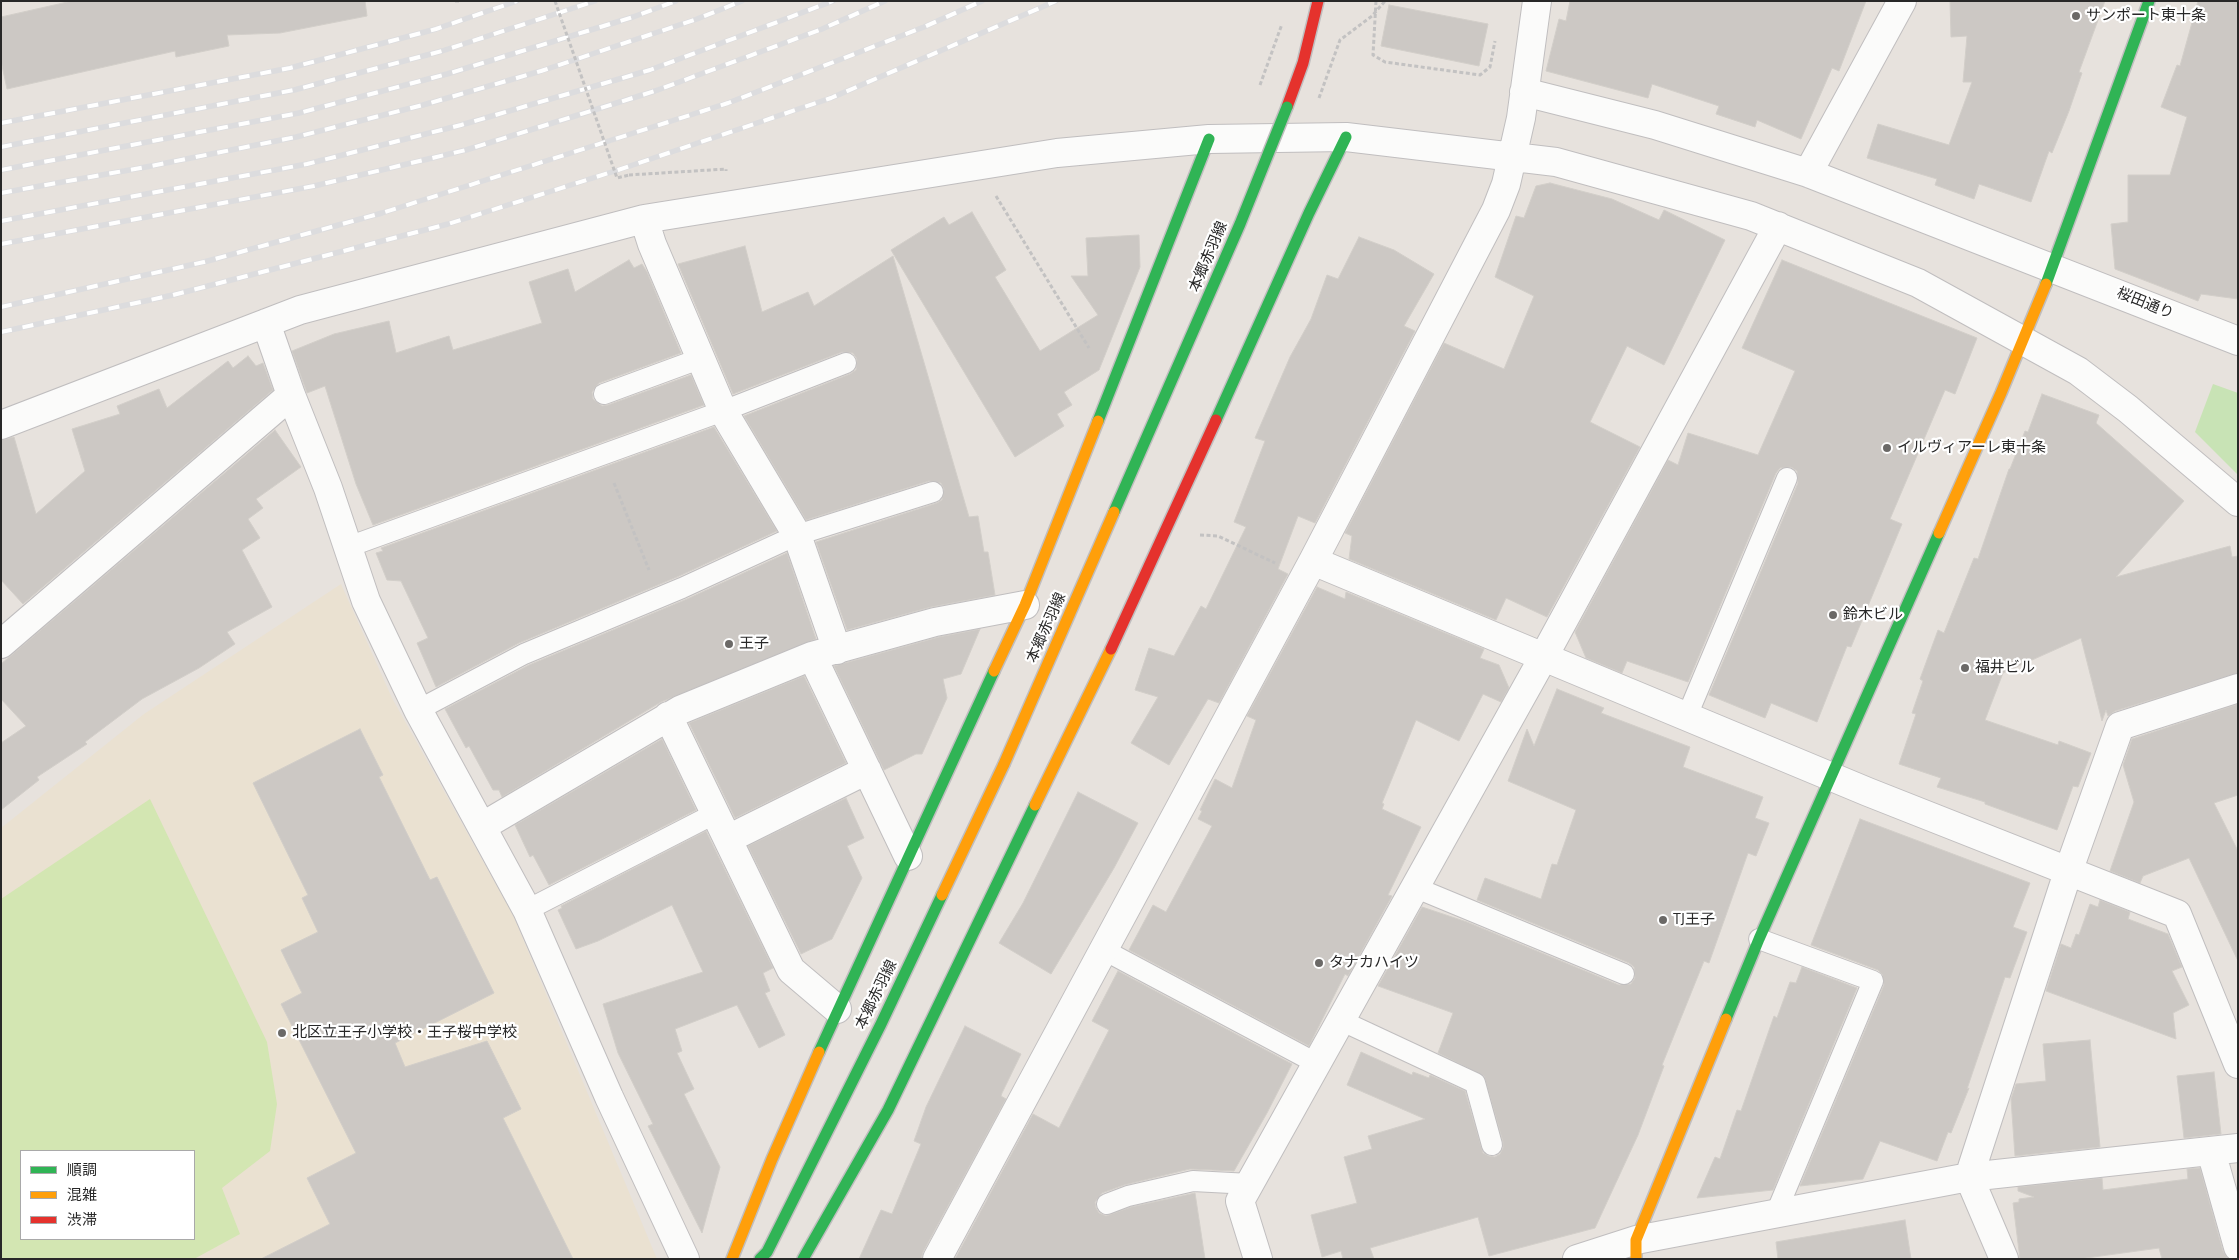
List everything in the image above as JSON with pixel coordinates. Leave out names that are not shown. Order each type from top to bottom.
[{"type":"main road","name":"本郷赤羽線","points":[[764,1256],[881,1024],[1004,764],[1240,224],[1303,63],[1318,1]]},
{"type":"main road","points":[[1636,1249],[1759,939],[2024,339],[2150,1]]},
{"type":"main road","points":[[803,1259],[888,1110],[1111,648],[1243,362],[1309,213],[1346,137]]},
{"type":"main road","points":[[732,1259],[772,1159],[837,1009],[1025,605],[1113,387],[1209,139]]},
{"type":"street","points":[[937,1259],[1102,949],[1313,561],[1496,210],[1506,184],[1512,158],[1537,1]]},
{"type":"street","points":[[1808,173],[1902,1]]},
{"type":"street","name":"桜田通り","points":[[1524,92],[1655,125],[1808,173],[2238,341]]},
{"type":"street","points":[[1,425],[300,310],[644,220],[1057,153],[1209,139],[1346,137],[1485,153],[1512,158],[1539,158],[1556,162],[1751,216],[1918,283],[2024,339],[2078,371],[2238,502]]},
{"type":"street","points":[[644,220],[723,412],[797,535],[825,653],[867,770],[908,856]]},
{"type":"street","points":[[1258,1259],[1240,1201],[1543,658],[1778,226]]},
{"type":"street","points":[[266,323],[291,394],[328,488],[366,601],[418,710],[483,826],[527,910],[609,1097],[685,1259]]},
{"type":"street","points":[[1,644],[291,394]]},
{"type":"street","points":[[1313,561],[1832,777],[2177,914],[2238,1064]]},
{"type":"street","points":[[483,826],[668,716],[825,653],[935,622],[1025,605]]},
{"type":"street","points":[[2004,1259],[1969,1177],[2068,872],[2120,726],[2238,688]]},
{"type":"street","points":[[668,716],[791,970],[837,1009]]},
{"type":"street","points":[[728,839],[867,770]]},
{"type":"street","points":[[1577,1259],[1636,1249],[1776,1214],[1969,1177],[2238,1148]]},
{"type":"street","points":[[2211,1151],[2238,1247]]},
{"type":"lane","points":[[604,394],[700,359]]},
{"type":"lane","points":[[348,547],[723,412],[846,363]]},
{"type":"lane","points":[[1687,716],[1787,478]]},
{"type":"lane","points":[[418,710],[524,654],[682,588],[797,535],[933,492]]},
{"type":"lane","points":[[527,910],[716,813]]},
{"type":"lane","points":[[1414,887],[1624,974]]},
{"type":"lane","points":[[1759,939],[1873,981],[1776,1214]]},
{"type":"lane","points":[[1102,949],[1316,1063]]},
{"type":"lane","points":[[1340,1020],[1475,1083],[1492,1145]]},
{"type":"lane","points":[[1107,1204],[1128,1196],[1193,1181],[1250,1184]]},
{"type":"path","points":[[555,1],[617,178],[629,175],[719,169]]},
{"type":"path","points":[[1376,1],[1373,54],[1385,62],[1480,75],[1490,67],[1495,39]]},
{"type":"path","points":[[992,189],[1113,387]]},
{"type":"path","points":[[602,455],[659,596]]},
{"type":"path","points":[[1196,534],[1218,536],[1281,566],[1313,561]]},
{"type":"shaded area","name":"北区立王子小学校・王子桜中学校","points":[[341,584],[392,698],[513,915],[657,1259],[1,1259],[1,828],[144,714]]},
{"type":"green space","points":[[2213,384],[2238,393],[2238,475],[2195,432]]},
{"type":"green space","points":[[150,799],[267,1042],[277,1104],[270,1151],[222,1188],[240,1234],[194,1259],[1,1259],[1,899]]},
{"type":"building","points":[[72,1],[365,1],[367,16],[280,33],[227,35],[229,46],[176,57],[175,51],[7,89],[1,61],[1,17]]},
{"type":"building","points":[[1570,1],[1866,1],[1839,71],[1832,68],[1801,139],[1757,120],[1755,127],[1716,114],[1719,106],[1652,84],[1648,98],[1546,71],[1559,19],[1566,21]]},
{"type":"building","points":[[1950,1],[2105,1],[2079,72],[2082,73],[2069,111],[2052,153],[2049,151],[2031,202],[1979,184],[1974,199],[1935,185],[1937,179],[1867,158],[1878,124],[1949,145],[1972,82],[1963,82],[1967,36],[1951,37]]},
{"type":"building","points":[[2198,1],[2238,1],[2238,299],[2201,294],[2198,301],[2115,269],[2111,224],[2128,222],[2128,175],[2170,175],[2187,117],[2161,107],[2177,65],[2180,66]]},
{"type":"building","points":[[1389,5],[1488,24],[1479,66],[1381,46]]},
{"type":"building","points":[[1550,183],[1612,199],[1659,220],[1664,210],[1725,240],[1664,365],[1627,346],[1590,422],[1640,447],[1547,617],[1506,598],[1496,620],[1349,559],[1352,536],[1345,533],[1444,343],[1504,369],[1534,296],[1495,277],[1516,216],[1524,218],[1536,186]]},
{"type":"building","points":[[972,212],[1006,270],[995,277],[1040,351],[1098,315],[1071,276],[1088,276],[1086,238],[1139,235],[1140,267],[1099,370],[1064,392],[1072,405],[1057,414],[1064,426],[1015,457],[891,250],[944,217],[949,225]]},
{"type":"building","points":[[1359,237],[1394,250],[1434,274],[1404,326],[1415,331],[1315,523],[1298,516],[1278,569],[1288,574],[1219,703],[1208,699],[1169,765],[1131,743],[1158,697],[1135,690],[1149,648],[1174,656],[1201,606],[1206,609],[1246,527],[1234,522],[1265,441],[1255,438],[1290,357],[1311,319],[1327,275],[1338,279]]},
{"type":"building","points":[[745,246],[762,312],[808,292],[814,306],[893,256],[969,517],[978,516],[984,552],[988,552],[995,595],[931,607],[847,630],[816,542],[937,503],[942,500],[944,489],[941,483],[929,481],[806,520],[744,416],[850,374],[856,370],[857,359],[853,353],[842,352],[733,394],[678,264]]},
{"type":"building","points":[[629,260],[634,268],[642,264],[647,272],[681,353],[599,383],[592,392],[593,399],[602,406],[608,405],[691,375],[704,405],[373,525],[356,484],[325,386],[307,393],[292,351],[334,334],[389,321],[396,353],[449,336],[453,350],[542,323],[529,282],[568,269],[575,292]]},
{"type":"building","points":[[1782,260],[1977,338],[1955,394],[1945,390],[1890,519],[1902,524],[1851,647],[1847,646],[1817,722],[1771,703],[1765,718],[1709,695],[1798,483],[1797,471],[1791,467],[1780,468],[1776,473],[1688,682],[1627,661],[1622,673],[1586,658],[1575,632],[1668,460],[1678,465],[1688,433],[1758,455],[1795,371],[1742,348]]},
{"type":"building","points":[[248,356],[256,366],[263,363],[273,390],[23,604],[1,580],[1,440],[14,437],[36,514],[85,471],[72,429],[120,414],[117,406],[159,389],[167,408],[228,361],[233,368]]},
{"type":"building","points":[[2042,394],[2099,415],[2096,423],[2184,501],[2116,577],[2230,546],[2232,557],[2238,556],[2238,673],[2115,711],[2108,716],[2106,710],[2102,721],[2081,638],[2003,673],[1985,720],[2058,745],[2059,741],[2091,753],[2078,787],[2073,786],[2057,830],[1985,804],[1985,802],[1937,787],[1941,778],[1899,764],[1916,714],[1912,713],[1923,681],[1920,679],[1938,630],[1944,633],[1974,558],[1978,559],[2009,469],[2025,431],[2028,432]]},
{"type":"building","points":[[714,427],[777,531],[677,577],[519,643],[436,687],[417,643],[428,638],[401,581],[387,580],[376,553],[383,551],[381,548]]},
{"type":"building","points":[[275,430],[301,467],[256,499],[263,508],[248,519],[260,538],[242,550],[272,607],[227,632],[235,644],[199,668],[142,699],[85,742],[87,744],[37,777],[39,780],[1,810],[1,743],[26,726],[1,699],[1,664]]},
{"type":"building","points":[[787,553],[816,639],[661,702],[502,797],[499,790],[493,790],[469,746],[466,748],[445,709],[529,665],[687,599]]},
{"type":"building","points":[[1317,587],[1345,599],[1346,592],[1484,649],[1480,658],[1499,665],[1509,688],[1501,702],[1483,694],[1459,741],[1416,720],[1382,803],[1384,804],[1382,809],[1421,827],[1388,895],[1392,896],[1348,976],[1345,974],[1309,1046],[1129,950],[1153,905],[1166,912],[1212,826],[1198,819],[1202,811],[1200,810],[1215,779],[1232,788],[1256,720],[1247,716]]},
{"type":"building","points":[[980,629],[961,674],[943,679],[947,698],[922,754],[916,754],[884,770],[834,666],[939,637]]},
{"type":"building","points":[[804,676],[846,763],[735,818],[689,723]]},
{"type":"building","points":[[1557,689],[1604,708],[1601,713],[1690,747],[1683,767],[1763,797],[1755,818],[1769,823],[1756,856],[1748,853],[1709,963],[1704,961],[1662,1065],[1664,1066],[1638,1135],[1595,1228],[1489,1256],[1478,1217],[1370,1248],[1374,1259],[1343,1259],[1341,1251],[1322,1257],[1311,1215],[1357,1203],[1344,1157],[1372,1149],[1368,1136],[1425,1119],[1347,1085],[1361,1052],[1412,1075],[1413,1072],[1429,1078],[1430,1075],[1465,1091],[1483,1153],[1495,1157],[1500,1154],[1503,1148],[1503,1142],[1484,1076],[1438,1053],[1453,1013],[1378,986],[1422,907],[1467,922],[1619,985],[1631,984],[1635,978],[1634,967],[1629,963],[1477,900],[1485,878],[1541,899],[1552,864],[1557,865],[1576,810],[1508,781],[1527,729],[1534,746]]},
{"type":"building","points":[[2238,704],[2238,795],[2214,803],[2238,851],[2238,961],[2189,858],[2143,876],[2140,883],[2110,871],[2134,802],[2123,765],[2132,739]]},
{"type":"building","points":[[360,729],[383,775],[379,777],[430,880],[437,877],[494,993],[395,1043],[405,1067],[487,1041],[521,1109],[503,1118],[573,1259],[261,1259],[330,1224],[307,1178],[356,1153],[281,1004],[302,993],[281,950],[318,932],[302,898],[308,895],[253,783]]},
{"type":"building","points":[[662,739],[696,810],[549,885],[533,855],[530,857],[515,825]]},
{"type":"building","points":[[1078,792],[1138,823],[1114,868],[1051,974],[999,943],[1023,903]]},
{"type":"building","points":[[846,798],[864,838],[847,846],[862,878],[832,939],[801,954],[748,846]]},
{"type":"building","points":[[1860,819],[2030,883],[2013,927],[2027,932],[2010,978],[2005,977],[1967,1089],[1969,1088],[1951,1133],[1948,1132],[1937,1161],[1880,1141],[1863,1179],[1800,1186],[1884,985],[1882,974],[1878,970],[1811,945]]},
{"type":"building","points":[[706,831],[773,968],[763,973],[770,991],[765,993],[785,1035],[759,1048],[737,1005],[675,1029],[682,1051],[677,1053],[694,1089],[684,1094],[720,1167],[702,1233],[648,1126],[653,1124],[618,1053],[603,1004],[703,972],[672,905],[598,941],[576,949],[558,910],[562,908],[561,906]]},
{"type":"building","points":[[2100,900],[2130,912],[2128,919],[2168,934],[2182,967],[2172,971],[2189,1005],[2173,1013],[2176,1039],[2046,991],[2061,944],[2071,948],[2076,934],[2079,935],[2090,904],[2098,907]]},
{"type":"building","points":[[1802,967],[1857,988],[1773,1190],[1697,1198],[1715,1157],[1720,1159],[1737,1110],[1741,1111],[1774,1016],[1777,1018],[1790,982],[1796,983]]},
{"type":"building","points":[[1118,971],[1292,1064],[1234,1171],[1190,1169],[1124,1185],[1102,1193],[1095,1202],[1099,1213],[1106,1216],[1131,1207],[1195,1193],[1205,1259],[955,1259],[1033,1114],[1059,1128],[1109,1030],[1092,1021]]},
{"type":"building","points":[[965,1026],[1021,1054],[1001,1096],[1006,1099],[923,1252],[921,1259],[859,1259],[881,1210],[892,1214],[921,1144],[914,1141],[926,1107]]},
{"type":"building","points":[[2090,1040],[2100,1147],[2015,1156],[2011,1099],[2016,1084],[2046,1081],[2043,1044]]},
{"type":"building","points":[[2214,1072],[2221,1134],[2184,1138],[2177,1076]]},
{"type":"building","points":[[2200,1168],[2223,1251],[2228,1259],[2162,1259],[2159,1248],[2079,1259],[2020,1259],[2013,1203],[2019,1202],[2019,1199],[2034,1197],[2018,1191],[2018,1187],[2102,1178],[2103,1190],[2188,1179],[2187,1169]]},
{"type":"building","points":[[1905,1220],[1911,1259],[1778,1259],[1776,1242]]},
{"type":"railway","points":[[1,123],[290,68],[436,29],[517,1]]},
{"type":"railway","points":[[1,147],[294,90],[442,51],[595,1]]},
{"type":"railway","points":[[1,170],[299,113],[447,74],[633,17],[676,1]]},
{"type":"railway","points":[[1,193],[296,137],[423,105],[541,71],[697,19],[742,1]]},
{"type":"railway","points":[[1,221],[307,164],[461,125],[650,70],[833,1]]},
{"type":"railway","points":[[1,244],[314,186],[466,150],[655,91],[822,29],[885,1]]},
{"type":"railway","points":[[1,307],[204,262],[382,213],[728,103],[924,27],[982,1]]},
{"type":"railway","points":[[1,332],[173,295],[448,224],[618,170],[831,98],[1056,1]]},
{"type":"traffic: fast","points":[[2046,284],[2149,1]]},
{"type":"traffic: fast","points":[[1114,512],[1240,224],[1287,107]]},
{"type":"traffic: fast","points":[[1216,420],[1309,213],[1346,137]]},
{"type":"traffic: fast","points":[[1098,421],[1209,139]]},
{"type":"traffic: fast","points":[[1726,1019],[1759,939],[1939,533]]},
{"type":"traffic: fast","points":[[819,1052],[994,671]]},
{"type":"traffic: fast","points":[[803,1259],[888,1110],[1035,805]]},
{"type":"traffic: fast","points":[[760,1259],[767,1252],[881,1024],[942,895]]},
{"type":"traffic: slow","points":[[1939,533],[2001,393],[2046,284]]},
{"type":"traffic: slow","points":[[994,671],[1025,605],[1098,421]]},
{"type":"traffic: slow","points":[[1004,764],[1114,512]]},
{"type":"traffic: slow","points":[[1035,805],[1111,649]]},
{"type":"traffic: slow","points":[[942,895],[1004,764]]},
{"type":"traffic: slow","points":[[1636,1259],[1636,1240],[1726,1019]]},
{"type":"traffic: slow","points":[[732,1259],[772,1159],[819,1052]]},
{"type":"traffic: jam","points":[[1287,107],[1303,63],[1318,1]]},
{"type":"traffic: jam","points":[[1111,649],[1216,420]]},
{"type":"place","name":"サンポート東十条","points":[[2076,16]]},
{"type":"place","name":"イルヴィアーレ東十条","points":[[1887,448]]},
{"type":"place","name":"鈴木ビル","points":[[1833,615]]},
{"type":"place","name":"王子","points":[[729,644]]},
{"type":"place","name":"福井ビル","points":[[1965,668]]},
{"type":"place","name":"TJ王子","points":[[1663,920]]},
{"type":"place","name":"タナカハイツ","points":[[1319,963]]},
{"type":"place","name":"北区立王子小学校・王子桜中学校","points":[[282,1033]]}]
